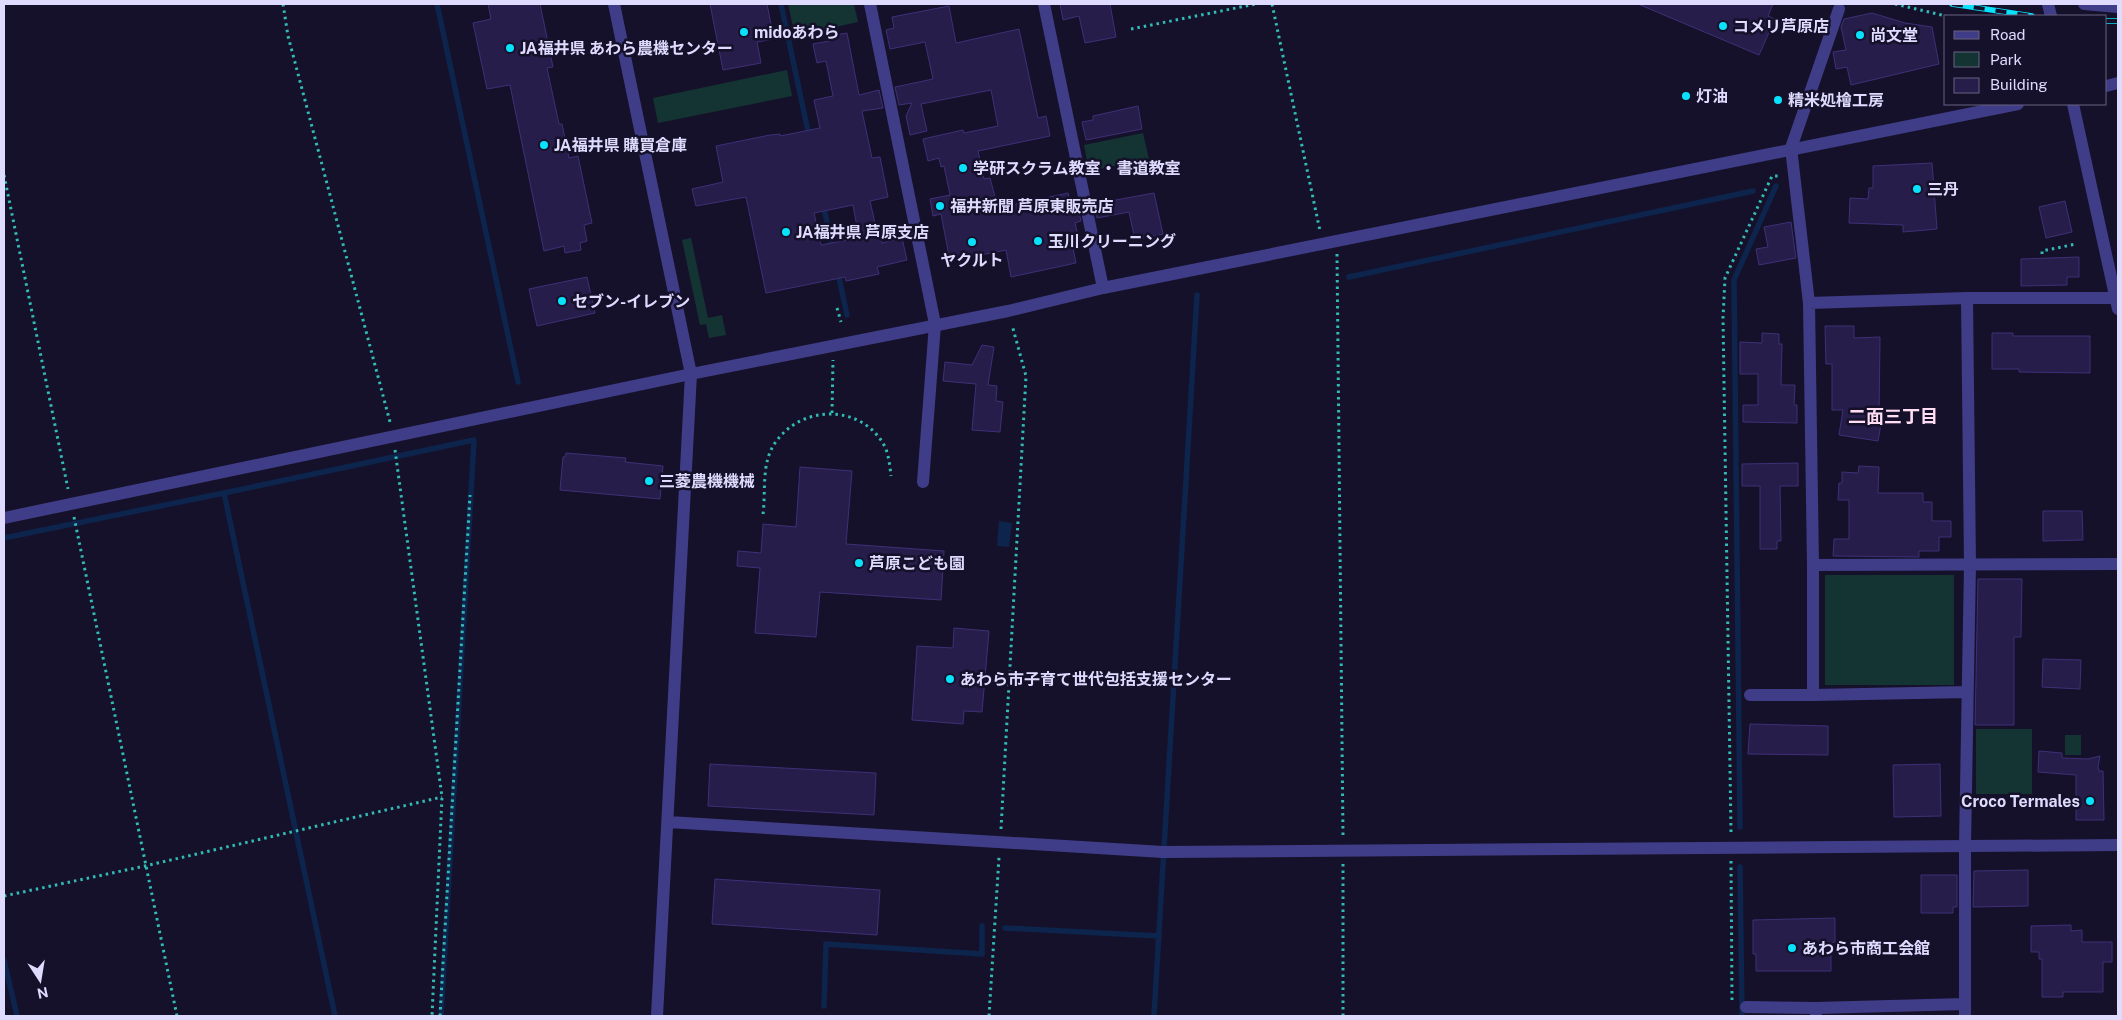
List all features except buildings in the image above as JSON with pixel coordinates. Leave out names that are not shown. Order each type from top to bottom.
[{"type":"street","points":[[614,4],[692,374],[657,1016]]},
{"type":"street","points":[[870,4],[936,324],[923,482]]},
{"type":"street","points":[[1044,4],[1103,288]]},
{"type":"street","points":[[2084,4],[2118,7]]},
{"type":"street","points":[[1813,695],[1809,303],[1791,148],[1839,9]]},
{"type":"street","points":[[4,518],[833,344],[1008,311],[1103,288],[1337,242],[1791,148],[2013,105]]},
{"type":"street","points":[[1809,303],[1967,298],[2118,302],[2073,105]]},
{"type":"street","points":[[1746,1007],[1816,1012],[1965,1010],[1965,845],[1970,566],[1967,298]]},
{"type":"street","points":[[1813,565],[1970,566],[2118,564]]},
{"type":"street","points":[[1750,695],[1967,692]]},
{"type":"street","points":[[668,822],[1163,852],[2118,845]]},
{"type":"path","points":[[283,4],[288,36],[393,435],[442,797],[432,1016]]},
{"type":"path","points":[[1131,29],[1256,4]]},
{"type":"path","points":[[1272,4],[1323,244]]},
{"type":"path","points":[[1895,4],[1944,16]]},
{"type":"path","points":[[4,175],[177,1016]]},
{"type":"path","points":[[1732,1006],[1725,278],[1772,176],[1795,176]]},
{"type":"path","points":[[1337,242],[1343,1016]]},
{"type":"path","points":[[2042,254],[2042,251],[2076,244]]},
{"type":"path","points":[[838,308],[841,322]]},
{"type":"path","points":[[989,1016],[1026,376],[1008,311]]},
{"type":"path","points":[[832,413],[833,344]]},
{"type":"path","points":[[763,514],[767,460],[774,444],[785,430],[798,420],[815,414],[832,413],[858,420],[878,438],[886,449],[891,476]]},
{"type":"path","points":[[440,1016],[470,495]]},
{"type":"path","points":[[4,896],[145,866],[442,797]]},
{"type":"green space","points":[[788,4],[854,4],[858,22],[795,36]]},
{"type":"green space","points":[[787,70],[792,96],[658,123],[653,98]]},
{"type":"green space","points":[[1143,133],[1149,159],[1089,171],[1084,145]]},
{"type":"green space","points":[[691,238],[708,318],[722,315],[726,335],[709,338],[706,324],[700,325],[682,240]]},
{"type":"green space","points":[[1825,575],[1954,575],[1954,685],[1825,685]]},
{"type":"green space","points":[[1976,729],[2032,729],[2032,794],[1976,794]]},
{"type":"green space","points":[[2065,735],[2081,735],[2081,755],[2065,755]]},
{"type":"water","points":[[999,521],[1012,523],[1009,547],[997,546]]},
{"type":"waterway","points":[[437,4],[518,382]]},
{"type":"waterway","points":[[781,4],[809,136]]},
{"type":"waterway","points":[[1740,827],[1734,280],[1776,186]]},
{"type":"waterway","points":[[1349,277],[1753,191]]},
{"type":"waterway","points":[[823,204],[833,249]]},
{"type":"waterway","points":[[838,273],[847,315]]},
{"type":"waterway","points":[[1154,1016],[1197,295]]},
{"type":"waterway","points":[[224,493],[474,440],[441,1016]]},
{"type":"waterway","points":[[4,538],[224,493],[335,1016]]},
{"type":"waterway","points":[[1740,867],[1742,1016]]},
{"type":"waterway","points":[[824,1006],[826,944],[982,954],[982,926]]},
{"type":"waterway","points":[[1005,928],[1159,936]]},
{"type":"waterway","points":[[4,960],[17,1016]]},
{"type":"railway","points":[[1952,4],[2025,15]]},
{"type":"railway","points":[[2107,21],[2118,21]]},
{"type":"place","name":"コメリ芦原店","points":[[1723,26]]},
{"type":"place","name":"midoあわら","points":[[744,32]]},
{"type":"place","name":"尚文堂","points":[[1860,35]]},
{"type":"place","name":"JA福井県 あわら農機センター","points":[[510,48]]},
{"type":"place","name":"灯油","points":[[1686,96]]},
{"type":"place","name":"精米処檜工房","points":[[1778,100]]},
{"type":"place","name":"JA福井県 購買倉庫","points":[[544,145]]},
{"type":"place","name":"学研スクラム教室・書道教室","points":[[963,168]]},
{"type":"place","name":"三丹","points":[[1917,189]]},
{"type":"place","name":"福井新聞 芦原東販売店","points":[[940,206]]},
{"type":"place","name":"JA福井県 芦原支店","points":[[786,232]]},
{"type":"place","name":"玉川クリーニング","points":[[1038,241]]},
{"type":"place","name":"ヤクルト","points":[[972,242]]},
{"type":"place","name":"セブン-イレブン","points":[[562,301]]},
{"type":"place","name":"三菱農機機械","points":[[649,481]]},
{"type":"place","name":"芦原こども園","points":[[859,563]]},
{"type":"place","name":"あわら市子育て世代包括支援センター","points":[[950,679]]},
{"type":"place","name":"Croco Termales","points":[[2090,801]]},
{"type":"place","name":"あわら市商工会館","points":[[1792,948]]},
{"type":"district","name":"二面三丁目","points":[[1893,416]]}]
